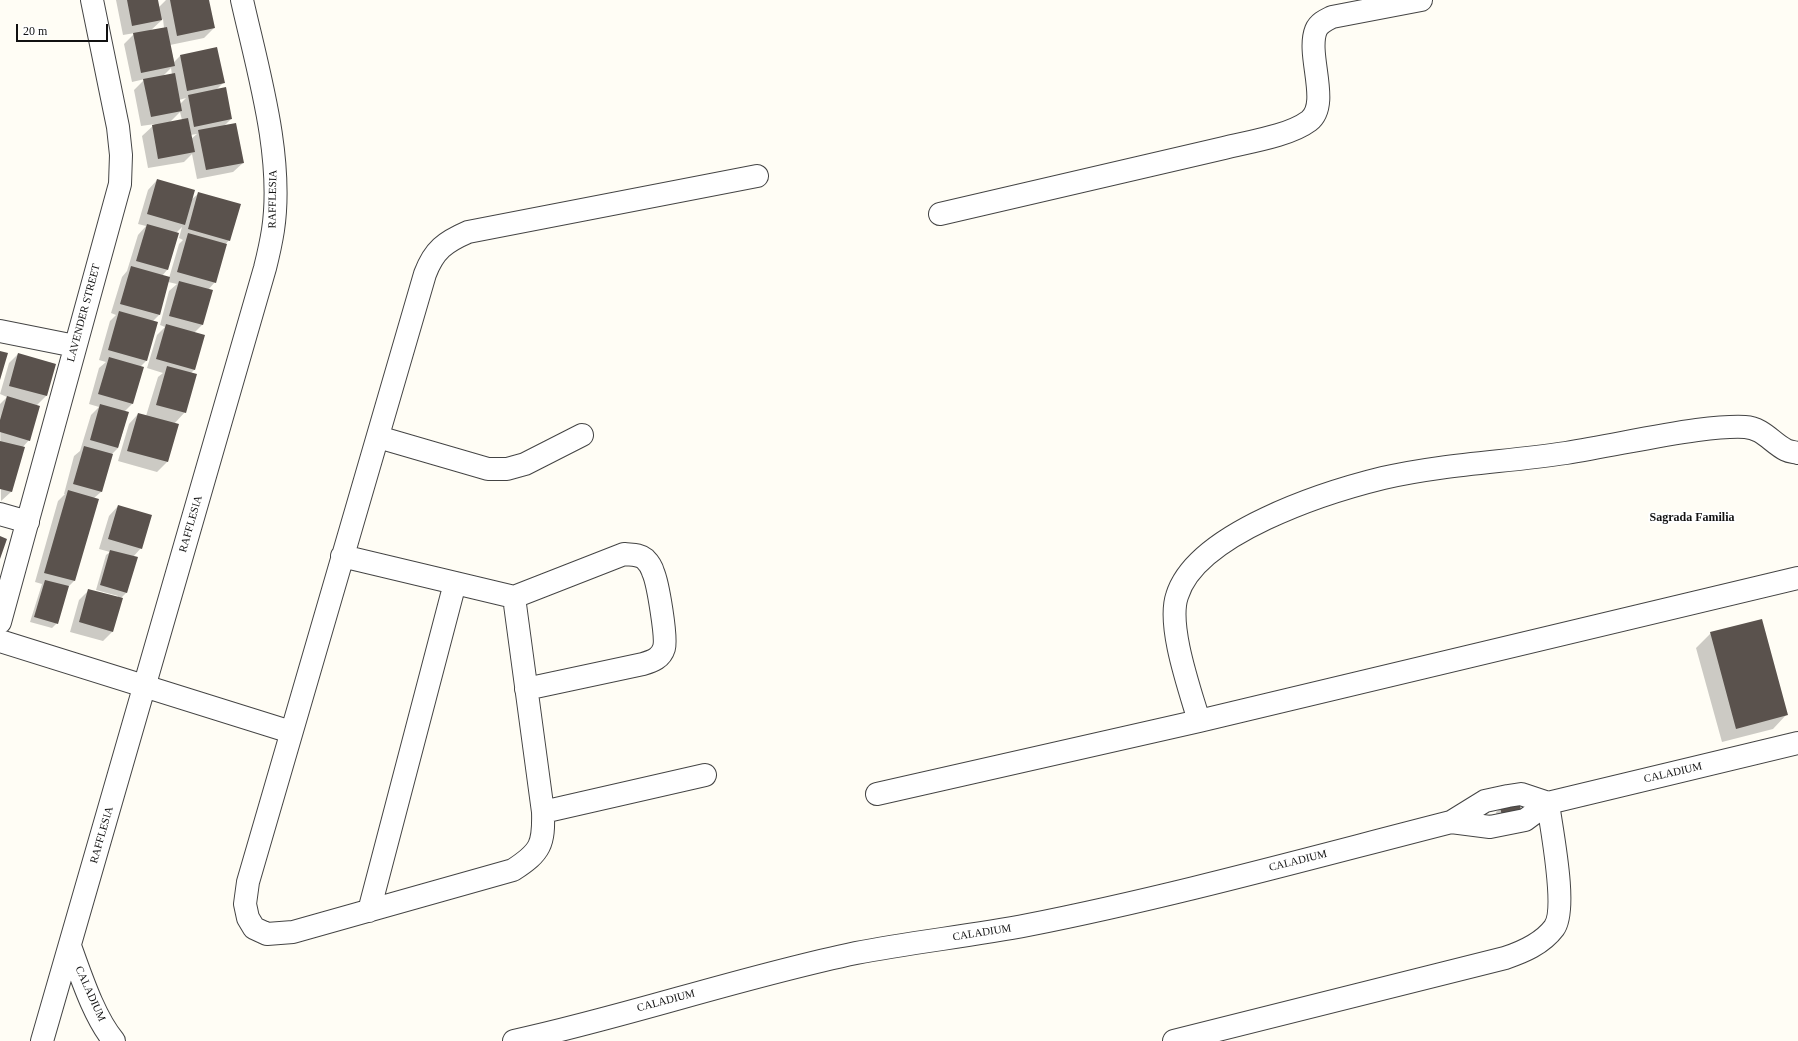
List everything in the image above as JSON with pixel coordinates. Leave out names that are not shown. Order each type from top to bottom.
[{"type":"street","name":"LAVENDER STREET","points":[[0,622],[120,184],[121,155],[118,127],[92,0]]},
{"type":"street","name":"RAFFLESIA","points":[[42,1041],[265,268],[273,229],[275,190],[273,153],[265,106],[242,0]]},
{"type":"street","points":[[940,214],[1231,146],[1299,127],[1310,121],[1318,107],[1314,40],[1316,29],[1322,22],[1332,17],[1421,0]]},
{"type":"street","points":[[514,597],[544,832],[538,850],[528,860],[513,870],[293,932],[267,934],[254,928],[248,918],[245,904],[248,882],[342,556],[425,274],[431,259],[441,247],[454,238],[468,232],[757,176]]},
{"type":"street","points":[[0,331],[75,346]]},
{"type":"street","points":[[1199,721],[1180,654],[1175,622],[1176,596],[1187,575],[1214,549],[1250,525],[1323,495],[1384,478],[1430,470],[1566,453],[1668,434],[1726,427],[1747,427],[1766,434],[1786,450],[1798,453]]},
{"type":"street","points":[[378,437],[488,469],[507,469],[525,464],[582,435]]},
{"type":"street","points":[[0,514],[28,522]]},
{"type":"street","points":[[342,556],[514,597],[610,558],[624,554],[636,555],[645,560],[654,572],[665,639],[664,647],[660,656],[654,661],[526,689]]},
{"type":"street","points":[[877,794],[1199,721],[1798,578]]},
{"type":"street","points":[[369,911],[455,583]]},
{"type":"street","points":[[0,641],[291,732]]},
{"type":"street","name":"CALADIUM","points":[[514,1041],[561,1030],[750,978],[857,953],[1026,925],[1161,896],[1451,822],[1484,801],[1521,794],[1548,803],[1798,743]]},
{"type":"street","points":[[542,812],[705,775]]},
{"type":"street","points":[[1174,1041],[1505,958],[1525,951],[1541,940],[1555,927],[1560,913],[1560,897],[1548,803]]},
{"type":"street","name":"CALADIUM","points":[[70,946],[83,983],[96,1011],[114,1041]]},
{"type":"building","points":[[127,0],[158,0],[162,20],[132,26]]},
{"type":"building","points":[[170,0],[209,0],[215,28],[177,36]]},
{"type":"building","points":[[167,27],[175,66],[141,73],[133,33]]},
{"type":"building","points":[[217,47],[225,83],[187,91],[180,55]]},
{"type":"building","points":[[175,73],[182,111],[151,117],[143,79]]},
{"type":"building","points":[[226,87],[232,119],[194,127],[188,95]]},
{"type":"building","points":[[188,118],[195,152],[158,159],[152,125]]},
{"type":"building","points":[[236,123],[244,163],[206,170],[198,130]]},
{"type":"building","points":[[157,179],[195,190],[185,225],[147,214]]},
{"type":"building","points":[[198,192],[241,204],[230,241],[188,229]]},
{"type":"building","points":[[147,224],[179,233],[168,270],[136,261]]},
{"type":"building","points":[[188,233],[227,244],[216,283],[177,272]]},
{"type":"building","points":[[131,266],[170,277],[160,315],[120,304]]},
{"type":"building","points":[[179,281],[213,290],[203,325],[169,316]]},
{"type":"building","points":[[119,311],[158,322],[147,361],[108,350]]},
{"type":"building","points":[[166,324],[205,335],[195,370],[156,359]]},
{"type":"building","points":[[0,351],[8,353],[0,380]]},
{"type":"building","points":[[18,353],[56,364],[47,396],[9,386]]},
{"type":"building","points":[[109,357],[144,367],[133,404],[98,394]]},
{"type":"building","points":[[167,366],[197,374],[186,413],[156,405]]},
{"type":"building","points":[[7,396],[40,406],[30,441],[0,432],[0,420]]},
{"type":"building","points":[[100,404],[129,412],[118,448],[90,440]]},
{"type":"building","points":[[138,413],[179,424],[168,462],[127,451]]},
{"type":"building","points":[[0,441],[25,447],[12,492],[0,489]]},
{"type":"building","points":[[84,446],[113,454],[102,492],[73,484]]},
{"type":"building","points":[[68,490],[99,499],[75,581],[44,573]]},
{"type":"building","points":[[118,505],[152,515],[142,549],[108,539]]},
{"type":"building","points":[[0,536],[7,539],[0,559]]},
{"type":"building","points":[[110,550],[138,557],[127,593],[100,585]]},
{"type":"building","points":[[45,580],[69,586],[58,624],[34,617]]},
{"type":"building","points":[[88,589],[123,598],[113,632],[79,622]]},
{"type":"building","points":[[1762,619],[1788,715],[1736,729],[1710,632]]},
{"type":"building","points":[[1520,803],[1521,812],[1502,816],[1500,807]]},
{"type":"district","name":"Sagrada Familia","points":[[1692,518]]}]
